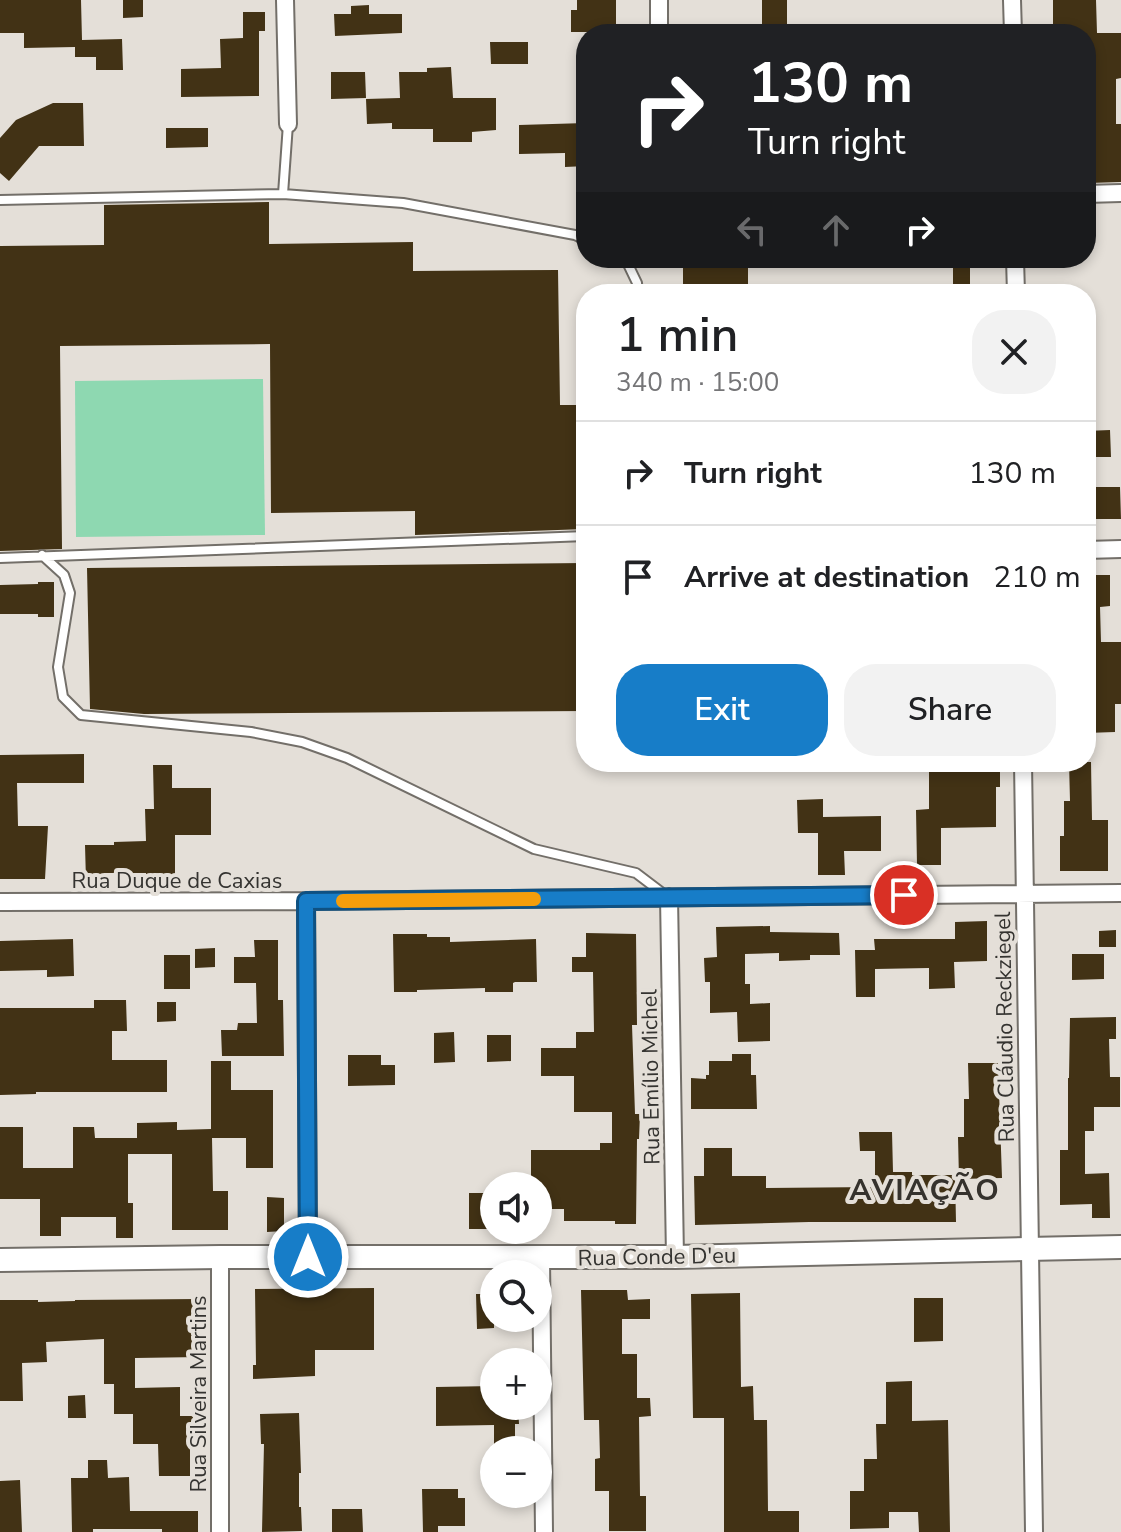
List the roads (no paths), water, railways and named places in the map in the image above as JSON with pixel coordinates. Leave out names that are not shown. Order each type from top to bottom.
[{"type":"street","points":[[285,0],[288,124]]},
{"type":"street","points":[[659,0],[659,24]]},
{"type":"street","points":[[1012,0],[1013,24]]},
{"type":"street","points":[[1096,194],[1121,193]]},
{"type":"street","points":[[1096,550],[1121,549]]},
{"type":"street","name":"Rua Cláudio Reckziegel","points":[[1023,772],[1034,1532]]},
{"type":"street","name":"Rua Duque de Caxias","points":[[0,902],[1121,893]]},
{"type":"street","name":"Rua Emílio Michel","points":[[669,897],[675,1257]]},
{"type":"street","points":[[306,901],[308,1257]]},
{"type":"street","name":"Rua Conde D'eu","points":[[0,1260],[675,1257],[1121,1247]]},
{"type":"street","name":"Rua Silveira Martins","points":[[220,1257],[220,1532]]},
{"type":"street","points":[[541,1258],[544,1532]]},
{"type":"lane","points":[[283,194],[288,124]]},
{"type":"lane","points":[[0,200],[283,194],[403,203],[576,235]]},
{"type":"lane","points":[[0,558],[576,536]]},
{"type":"lane","points":[[42,555],[64,575],[70,593],[58,667],[63,697],[81,715],[251,732],[302,742],[347,758],[534,849],[636,873],[669,897]]},
{"type":"district","name":"AVIAÇÃO","points":[[925,1190]]}]
